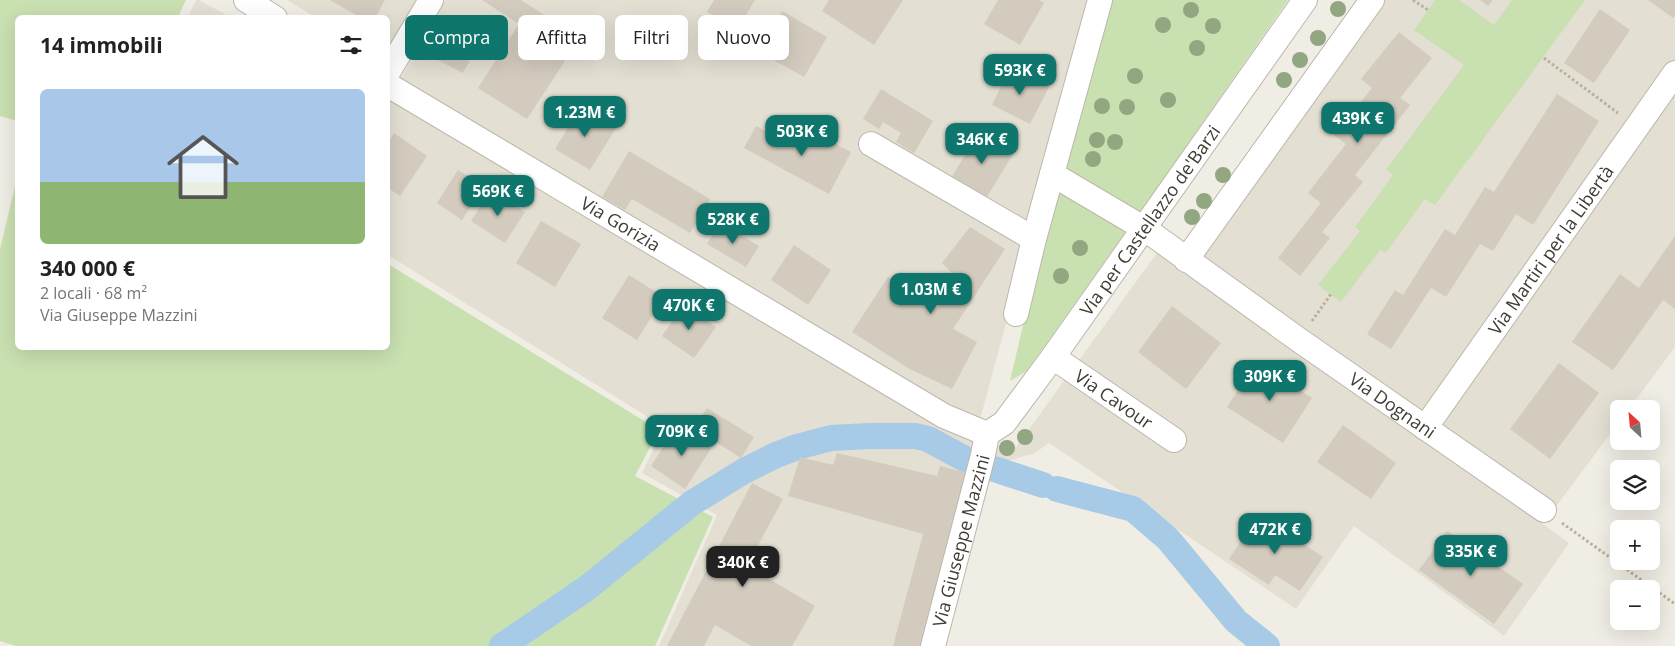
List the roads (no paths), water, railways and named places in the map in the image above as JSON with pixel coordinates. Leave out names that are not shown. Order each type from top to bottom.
[{"type":"street","points":[[246,0],[270,15]]},
{"type":"street","points":[[390,69],[432,0]]},
{"type":"street","points":[[1016,314],[1034,239],[1100,0]]},
{"type":"street","name":"Via per Castellazzo de'Barzi","points":[[987,434],[1004,423],[1053,357],[1305,0]]},
{"type":"street","points":[[1186,260],[1372,0]]},
{"type":"street","name":"Via Martiri per la Libertà","points":[[1425,428],[1675,74]]},
{"type":"street","name":"Via Gorizia","points":[[390,86],[944,416],[987,434]]},
{"type":"street","points":[[871,144],[1034,239]]},
{"type":"street","points":[[1052,174],[1145,229]]},
{"type":"street","name":"Via Dognani","points":[[1145,229],[1299,340],[1544,510]]},
{"type":"street","name":"Via Cavour","points":[[1053,357],[1174,440]]},
{"type":"street","name":"Via Giuseppe Mazzini","points":[[933,646],[987,434]]},
{"type":"waterway","points":[[502,646],[587,588],[692,503],[744,471],[776,455],[831,438],[916,436],[928,439],[965,459]]},
{"type":"waterway","points":[[988,467],[1043,485]]},
{"type":"waterway","points":[[1057,489],[1133,509],[1168,539],[1236,621],[1267,646]]}]
